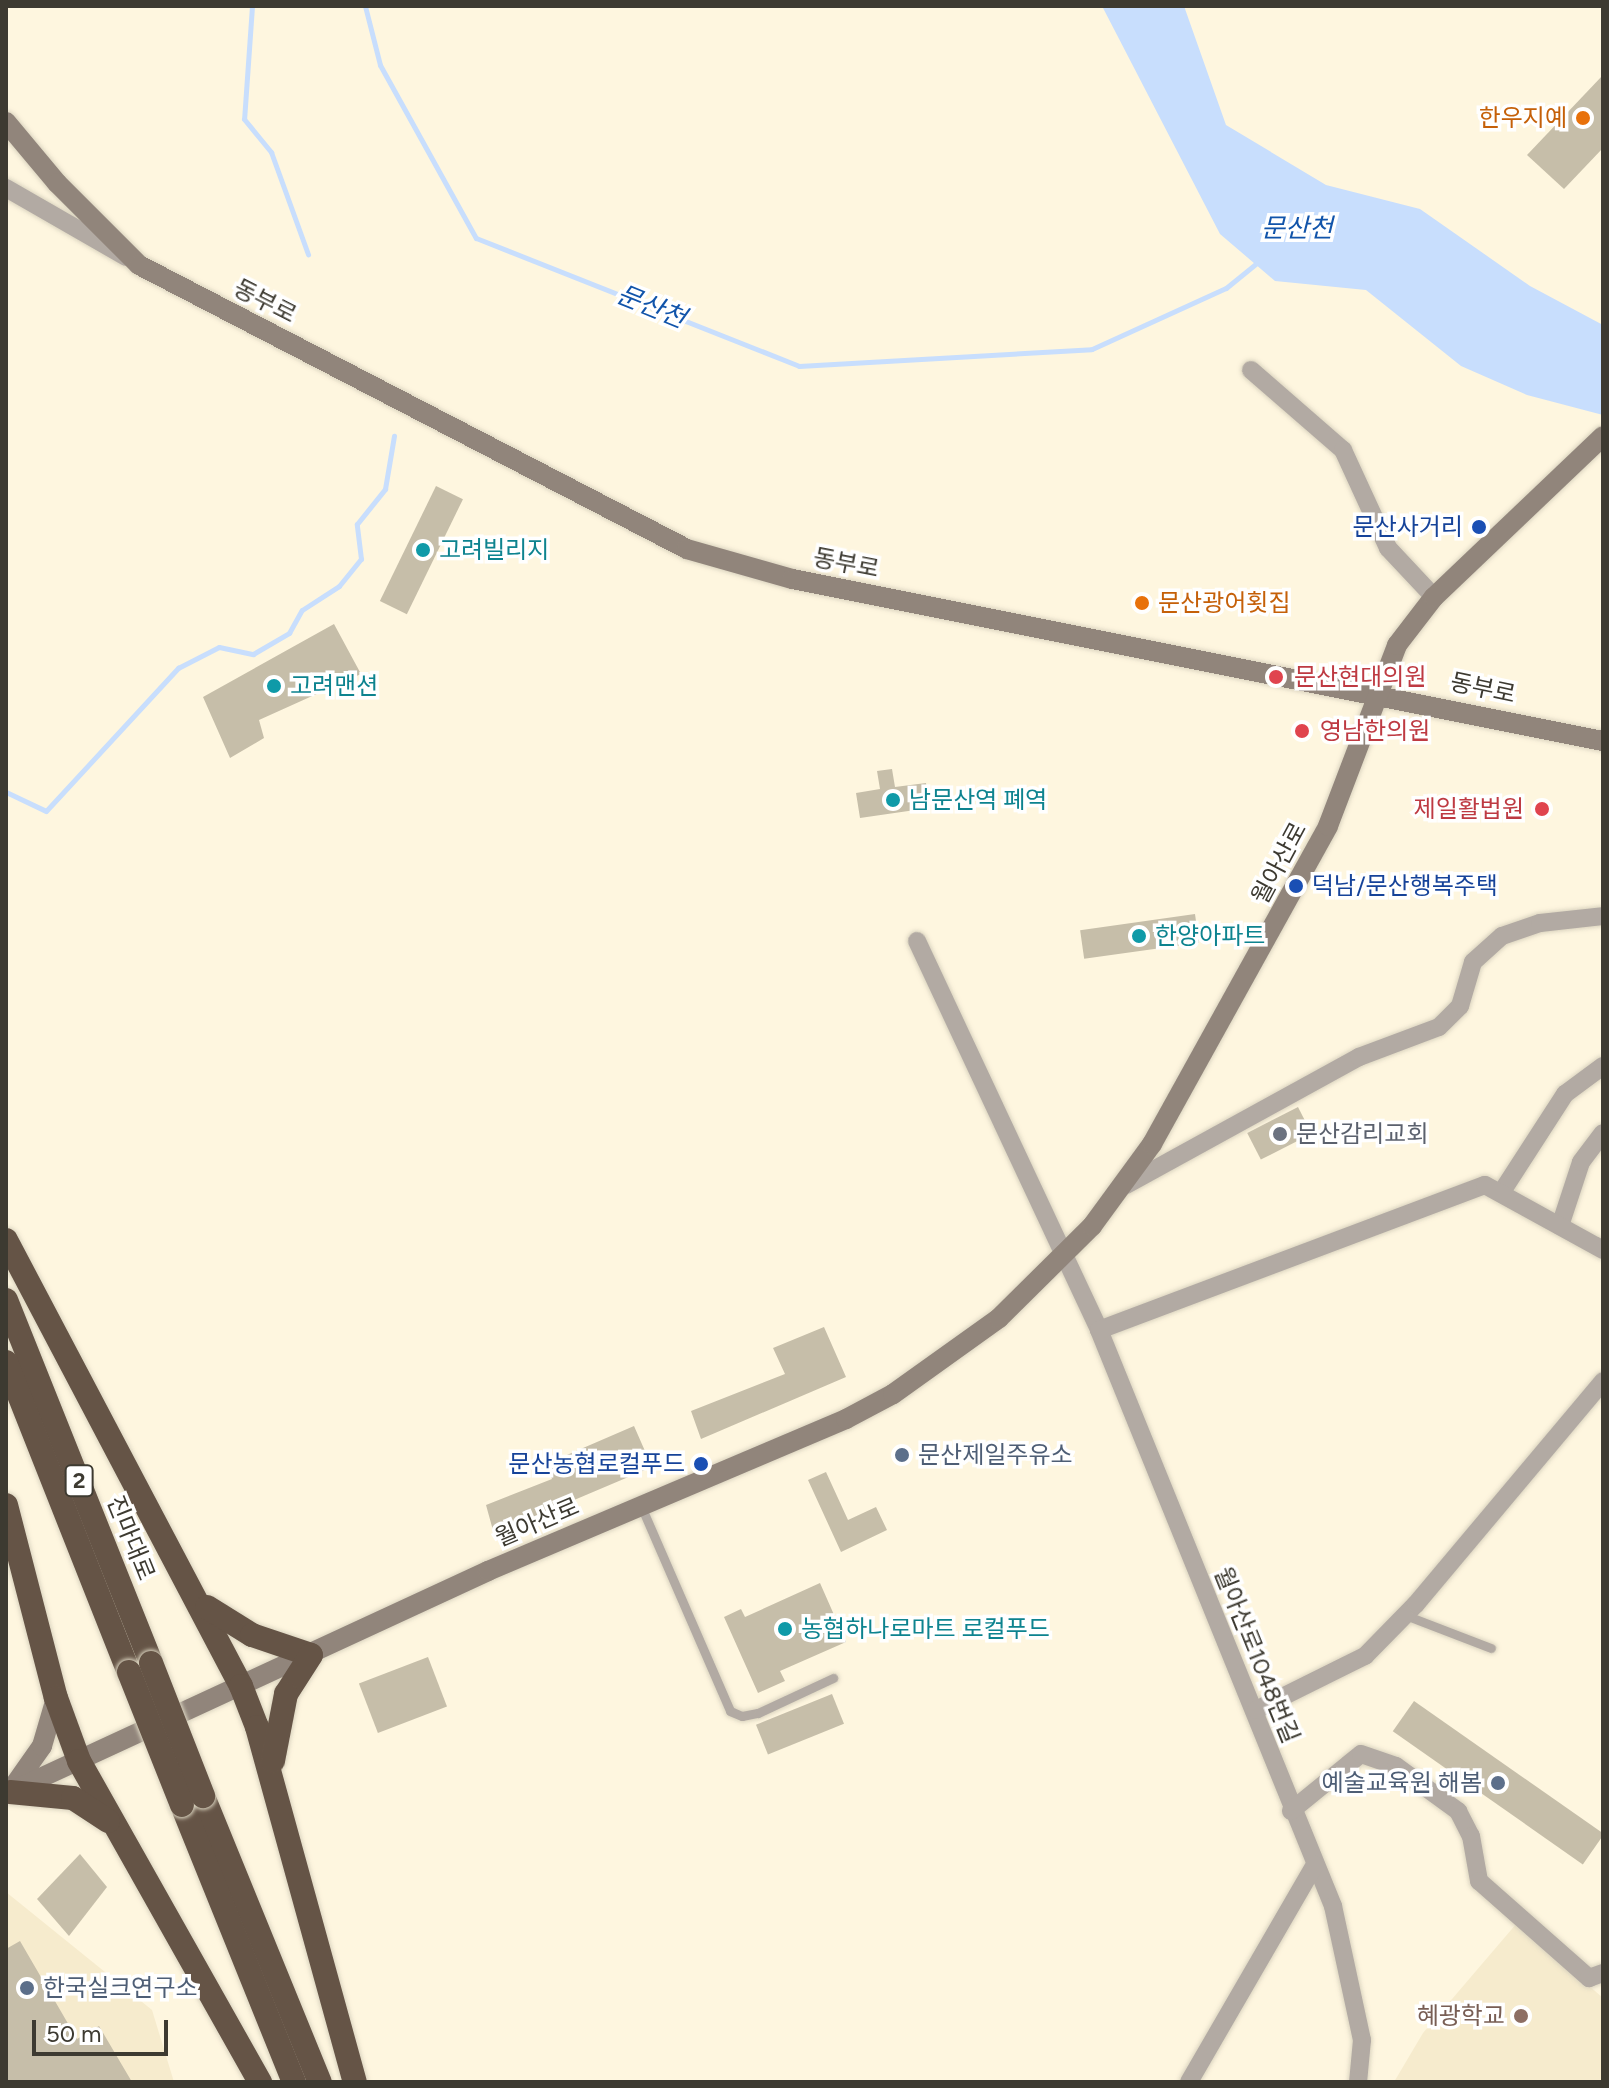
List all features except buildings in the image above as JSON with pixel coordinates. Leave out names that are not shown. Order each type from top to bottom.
[{"type":"highway","points":[[6,1240],[201,1603],[241,1686],[275,1791],[355,2082]]},
{"type":"highway","name":"진마대로","points":[[6,1300],[140,1668]]},
{"type":"highway","name":"2","points":[[6,1362],[140,1668],[294,2082]]},
{"type":"highway","points":[[6,1505],[56,1698],[79,1761],[260,2082]]},
{"type":"highway","points":[[201,1603],[252,1635],[311,1655],[286,1694],[276,1730],[275,1791]]},
{"type":"highway","points":[[8,1793],[73,1798],[112,1824]]},
{"type":"highway","name":"2","points":[[192,1801],[320,2082]]},
{"type":"main road","name":"동부로","points":[[6,122],[57,183],[139,265],[687,549],[792,579],[1378,692],[1603,741]]},
{"type":"main road","name":"월아산로","points":[[8,1793],[893,1394],[999,1318],[1062,1258],[1126,1185],[1232,1007],[1328,826],[1397,645],[1434,597],[1603,436]]},
{"type":"main road","points":[[8,1793],[42,1746],[56,1698]]},
{"type":"street","name":"동부로","points":[[6,188],[139,265]]},
{"type":"street","points":[[1251,370],[1343,450],[1388,548],[1434,597]]},
{"type":"street","points":[[1126,1185],[1359,1057],[1439,1027],[1460,1006],[1473,962],[1502,936],[1540,923],[1603,916]]},
{"type":"street","points":[[917,941],[1062,1258]]},
{"type":"street","points":[[1501,1193],[1565,1094],[1603,1066]]},
{"type":"street","points":[[1560,1226],[1581,1162],[1603,1133]]},
{"type":"street","points":[[1099,1330],[1485,1185],[1603,1250]]},
{"type":"street","name":"월아산로1048번길","points":[[1062,1258],[1099,1330],[1256,1710],[1291,1811],[1333,1906],[1362,2040],[1358,2082]]},
{"type":"street","points":[[1256,1710],[1365,1656],[1405,1615],[1603,1381]]},
{"type":"street","points":[[1291,1811],[1361,1754],[1396,1766],[1458,1811],[1471,1836],[1479,1881],[1589,1978],[1603,1973]]},
{"type":"street","points":[[1189,2082],[1315,1865]]},
{"type":"lane","points":[[641,1506],[730,1711],[742,1716],[758,1713],[833,1678]]},
{"type":"lane","points":[[1405,1615],[1491,1648]]},
{"type":"shaded area","points":[[6,1892],[152,2010],[174,2082],[6,2082]]},
{"type":"shaded area","name":"혜광학교","points":[[1517,1923],[1603,1998],[1603,2082],[1394,2082],[1423,2033]]},
{"type":"water","name":"문산천","points":[[1102,6],[1184,6],[1226,125],[1326,185],[1420,209],[1530,286],[1603,325],[1603,415],[1527,395],[1461,366],[1366,290],[1275,281],[1220,234]]},
{"type":"waterway","points":[[252,6],[244,119],[271,152],[308,254]]},
{"type":"waterway","name":"문산천","points":[[365,6],[380,65],[476,238],[799,366],[1092,349],[1226,288],[1258,262]]},
{"type":"waterway","points":[[6,792],[46,811],[178,668],[219,647],[253,654],[289,633],[302,610],[339,586],[361,559],[357,524],[385,489],[394,436]]},
{"type":"place","name":"한우지예","points":[[1583,118]]},
{"type":"place","name":"문산사거리","points":[[1479,527]]},
{"type":"place","name":"고려빌리지","points":[[423,550]]},
{"type":"place","name":"문산광어횟집","points":[[1142,603]]},
{"type":"place","name":"문산현대의원","points":[[1276,677]]},
{"type":"place","name":"고려맨션","points":[[274,686]]},
{"type":"place","name":"영남한의원","points":[[1302,731]]},
{"type":"place","name":"남문산역 폐역","points":[[893,800]]},
{"type":"place","name":"제일활법원","points":[[1542,809]]},
{"type":"place","name":"덕남/문산행복주택","points":[[1296,886]]},
{"type":"place","name":"한양아파트","points":[[1139,936]]},
{"type":"place","name":"문산감리교회","points":[[1280,1134]]},
{"type":"place","name":"문산제일주유소","points":[[902,1455]]},
{"type":"place","name":"문산농협로컬푸드","points":[[701,1464]]},
{"type":"place","name":"농협하나로마트 로컬푸드","points":[[785,1629]]},
{"type":"place","name":"예술교육원 해봄","points":[[1498,1783]]},
{"type":"place","name":"한국실크연구소","points":[[27,1988]]},
{"type":"place","name":"혜광학교","points":[[1521,2016]]}]
